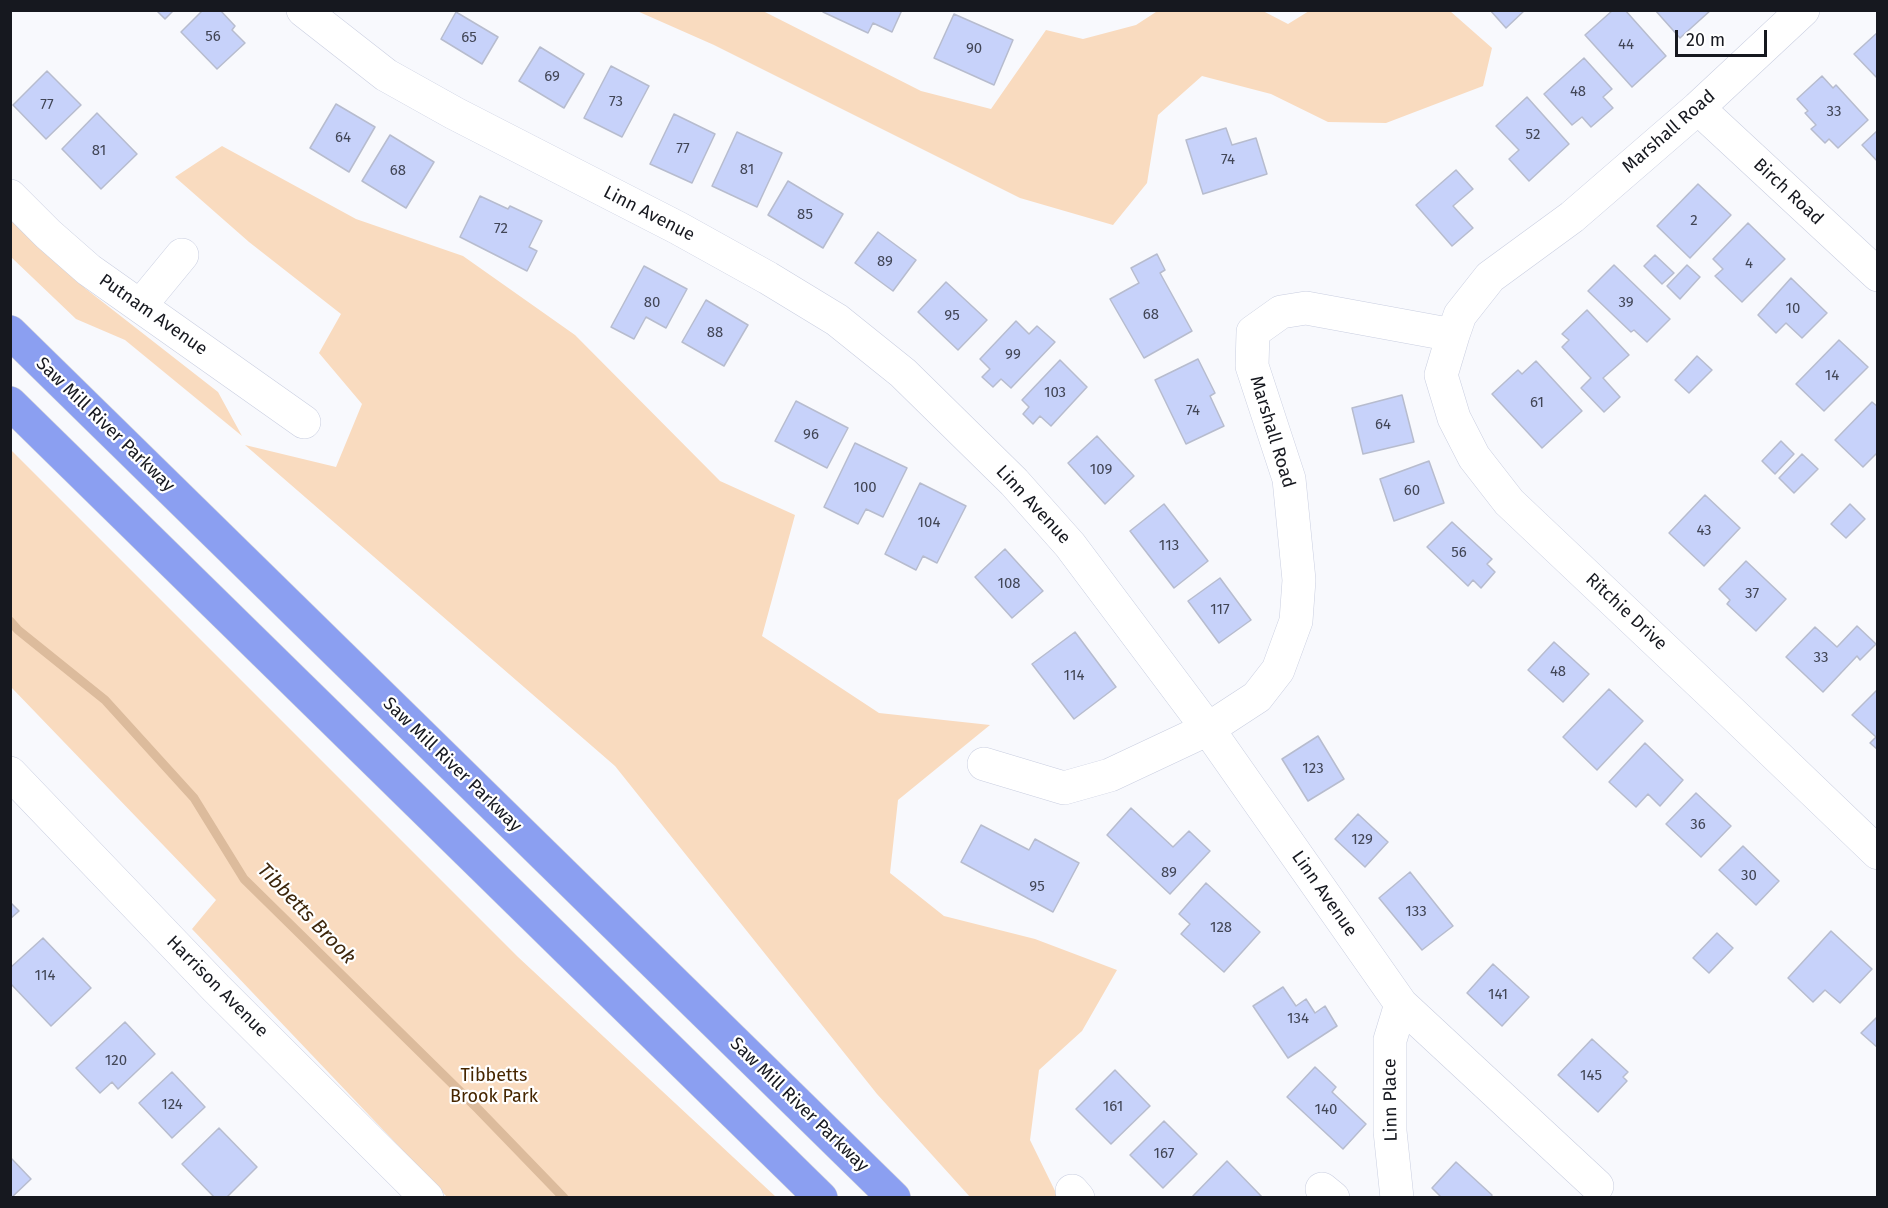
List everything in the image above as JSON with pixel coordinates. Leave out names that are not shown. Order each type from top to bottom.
[{"type":"highway","name":"Saw Mill River Parkway","points":[[10,332],[894,1197]]},
{"type":"highway","points":[[10,403],[821,1197]]},
{"type":"street","name":"Linn Avenue","points":[[303,10],[386,75],[724,253],[811,304],[860,337],[929,398],[1042,513],[1070,545],[1208,729],[1401,1004],[1598,1186]]},
{"type":"street","name":"Marshall Road","points":[[984,764],[1064,788],[1110,775],[1208,729],[1257,697],[1278,670],[1296,621],[1299,580],[1289,479],[1252,366],[1253,332],[1281,312],[1306,308],[1452,335],[1460,315],[1490,277],[1572,217],[1698,108],[1802,11]]},
{"type":"street","name":"Birch Road","points":[[1698,108],[1878,275]]},
{"type":"street","name":"Putnam Avenue","points":[[10,196],[48,234],[90,270],[304,422]]},
{"type":"street","points":[[140,306],[182,255]]},
{"type":"street","name":"Ritchie Drive","points":[[1452,335],[1441,375],[1454,418],[1474,457],[1509,502],[1878,853]]},
{"type":"street","name":"Harrison Avenue","points":[[10,773],[216,988],[427,1197]]},
{"type":"street","name":"Linn Place","points":[[1397,1197],[1390,1131],[1390,1040],[1401,1004]]},
{"type":"green space","points":[[1159,10],[1263,11],[1288,24],[1309,11],[1450,11],[1492,48],[1483,86],[1386,123],[1328,122],[1271,94],[1202,76],[1158,115],[1147,183],[1113,225],[1020,198],[714,45],[637,11],[763,11],[921,91],[991,109],[1046,30],[1083,39],[1136,25]]},
{"type":"green space","points":[[222,146],[356,219],[463,256],[575,335],[720,481],[795,515],[762,636],[879,713],[990,725],[898,800],[890,873],[944,916],[1035,939],[1117,970],[1082,1031],[1039,1070],[1030,1140],[1058,1197],[970,1197],[877,1094],[615,766],[245,445],[336,467],[362,404],[319,353],[341,314],[249,242],[175,177]]},
{"type":"green space","points":[[10,217],[86,289],[218,392],[242,436],[125,340],[76,319],[11,257]]},
{"type":"green space","name":"Tibbetts Brook Park","points":[[10,449],[518,957],[776,1197],[447,1197],[192,929],[216,900],[11,687]]},
{"type":"building","points":[[156,10],[174,10],[165,19]]},
{"type":"building","points":[[203,10],[220,10],[235,26],[232,30],[245,43],[217,69],[181,32]]},
{"type":"building","points":[[824,10],[902,10],[892,32],[873,23],[868,33],[823,12]]},
{"type":"building","points":[[1490,10],[1525,10],[1506,28]]},
{"type":"building","points":[[1613,10],[1625,10],[1666,56],[1632,87],[1585,35]]},
{"type":"building","points":[[1655,10],[1711,10],[1680,38]]},
{"type":"building","points":[[456,12],[498,37],[482,64],[441,39]]},
{"type":"building","points":[[954,14],[1013,40],[994,85],[934,58]]},
{"type":"building","points":[[1878,32],[1878,79],[1854,54]]},
{"type":"building","points":[[540,47],[584,74],[564,108],[519,81]]},
{"type":"building","points":[[1584,58],[1612,89],[1603,97],[1613,108],[1591,127],[1582,117],[1572,125],[1544,94]]},
{"type":"building","points":[[611,66],[649,86],[622,137],[584,118]]},
{"type":"building","points":[[47,71],[81,105],[46,139],[13,105]]},
{"type":"building","points":[[1822,76],[1833,88],[1836,85],[1868,120],[1838,148],[1829,139],[1825,143],[1811,129],[1816,125],[1805,113],[1808,111],[1797,99]]},
{"type":"building","points":[[1527,97],[1569,144],[1529,181],[1509,159],[1519,150],[1496,126]]},
{"type":"building","points":[[336,104],[375,127],[349,172],[310,148]]},
{"type":"building","points":[[97,113],[137,154],[101,189],[62,149]]},
{"type":"building","points":[[674,114],[715,134],[692,183],[650,164]]},
{"type":"building","points":[[1226,128],[1232,145],[1256,138],[1267,174],[1203,194],[1186,140]]},
{"type":"building","points":[[1878,130],[1878,162],[1862,145]]},
{"type":"building","points":[[737,132],[782,153],[757,207],[712,186]]},
{"type":"building","points":[[390,135],[434,162],[406,208],[362,181]]},
{"type":"building","points":[[1456,170],[1473,189],[1453,206],[1473,228],[1452,246],[1416,205]]},
{"type":"building","points":[[788,181],[843,214],[823,248],[768,215]]},
{"type":"building","points":[[1698,184],[1731,215],[1690,258],[1657,226]]},
{"type":"building","points":[[480,196],[508,209],[510,206],[542,221],[529,247],[537,251],[527,271],[460,237]]},
{"type":"building","points":[[1748,223],[1785,259],[1742,302],[1715,276],[1723,269],[1713,259]]},
{"type":"building","points":[[878,232],[916,260],[893,291],[855,263]]},
{"type":"building","points":[[1157,254],[1165,270],[1160,273],[1192,331],[1144,358],[1110,299],[1139,283],[1131,268]]},
{"type":"building","points":[[1655,255],[1674,273],[1662,284],[1644,266]]},
{"type":"building","points":[[1614,265],[1670,319],[1647,342],[1634,330],[1631,332],[1588,291]]},
{"type":"building","points":[[1687,265],[1700,277],[1680,299],[1667,286]]},
{"type":"building","points":[[644,266],[687,289],[666,328],[646,317],[634,339],[611,327]]},
{"type":"building","points":[[1791,278],[1827,313],[1802,338],[1786,323],[1776,333],[1758,315]]},
{"type":"building","points":[[946,282],[987,320],[958,350],[918,312]]},
{"type":"building","points":[[706,300],[748,325],[724,366],[682,342]]},
{"type":"building","points":[[1587,310],[1629,355],[1603,378],[1620,397],[1604,412],[1581,388],[1591,378],[1562,347],[1569,340],[1562,334]]},
{"type":"building","points":[[1016,321],[1029,334],[1037,326],[1055,342],[1011,388],[1001,379],[993,387],[982,377],[990,369],[980,359]]},
{"type":"building","points":[[1839,340],[1868,367],[1824,411],[1796,384]]},
{"type":"building","points":[[1697,356],[1712,370],[1689,393],[1675,380]]},
{"type":"building","points":[[1198,359],[1215,393],[1210,396],[1224,426],[1186,444],[1155,380]]},
{"type":"building","points":[[1060,360],[1087,387],[1051,426],[1040,416],[1033,424],[1023,414],[1029,407],[1022,400]]},
{"type":"building","points":[[1536,361],[1582,411],[1542,448],[1492,394],[1518,370],[1522,374]]},
{"type":"building","points":[[1402,395],[1414,442],[1363,454],[1352,408]]},
{"type":"building","points":[[796,401],[848,428],[827,468],[775,441]]},
{"type":"building","points":[[1872,402],[1878,407],[1878,452],[1863,467],[1835,440]]},
{"type":"building","points":[[1097,436],[1134,476],[1105,504],[1068,463]]},
{"type":"building","points":[[1781,441],[1794,454],[1775,474],[1762,461]]},
{"type":"building","points":[[855,443],[907,468],[883,517],[866,509],[858,524],[824,507]]},
{"type":"building","points":[[1802,454],[1818,469],[1794,493],[1779,478]]},
{"type":"building","points":[[1429,461],[1444,503],[1394,521],[1380,479]]},
{"type":"building","points":[[920,483],[966,506],[937,563],[923,556],[916,570],[885,554]]},
{"type":"building","points":[[1705,495],[1740,528],[1704,566],[1669,533]]},
{"type":"building","points":[[1164,504],[1208,561],[1174,588],[1130,531]]},
{"type":"building","points":[[1850,504],[1865,519],[1846,538],[1831,524]]},
{"type":"building","points":[[1452,522],[1492,559],[1487,564],[1495,572],[1481,588],[1473,580],[1468,586],[1427,547]]},
{"type":"building","points":[[1005,549],[1043,591],[1012,618],[975,577]]},
{"type":"building","points":[[1746,561],[1786,599],[1756,631],[1727,604],[1730,600],[1719,589]]},
{"type":"building","points":[[1220,578],[1251,620],[1219,643],[1188,601]]},
{"type":"building","points":[[1857,626],[1876,644],[1860,660],[1857,656],[1823,692],[1786,657],[1815,627],[1837,647]]},
{"type":"building","points":[[1075,632],[1116,687],[1074,719],[1032,664]]},
{"type":"building","points":[[1554,642],[1589,674],[1563,702],[1528,670]]},
{"type":"building","points":[[1609,689],[1643,721],[1597,770],[1563,737]]},
{"type":"building","points":[[1878,689],[1878,750],[1870,743],[1876,737],[1852,715]]},
{"type":"building","points":[[1318,736],[1344,779],[1308,801],[1282,759]]},
{"type":"building","points":[[1645,743],[1683,780],[1660,806],[1648,794],[1636,807],[1609,782]]},
{"type":"building","points":[[1696,793],[1731,826],[1701,857],[1666,824]]},
{"type":"building","points":[[1131,808],[1173,847],[1189,831],[1210,851],[1170,894],[1107,835]]},
{"type":"building","points":[[1358,814],[1388,842],[1365,867],[1335,839]]},
{"type":"building","points":[[981,825],[1029,850],[1035,839],[1079,863],[1053,912],[961,862]]},
{"type":"building","points":[[1743,846],[1779,881],[1756,905],[1719,870]]},
{"type":"building","points":[[1410,872],[1453,926],[1422,950],[1379,898]]},
{"type":"building","points":[[1206,883],[1260,932],[1224,972],[1181,934],[1190,924],[1179,914]]},
{"type":"building","points":[[10,902],[19,911],[10,919]]},
{"type":"building","points":[[1831,931],[1872,969],[1840,1003],[1825,990],[1813,1002],[1788,978]]},
{"type":"building","points":[[1717,933],[1733,948],[1709,973],[1693,958]]},
{"type":"building","points":[[43,938],[91,988],[51,1026],[10,983],[10,968]]},
{"type":"building","points":[[1493,964],[1529,997],[1502,1026],[1467,993]]},
{"type":"building","points":[[1283,987],[1296,1006],[1306,999],[1315,1013],[1325,1006],[1337,1026],[1288,1058],[1253,1006]]},
{"type":"building","points":[[1878,1016],[1878,1048],[1861,1033]]},
{"type":"building","points":[[125,1022],[155,1054],[118,1089],[112,1082],[100,1093],[76,1068]]},
{"type":"building","points":[[1592,1039],[1628,1072],[1623,1077],[1627,1081],[1598,1112],[1558,1075]]},
{"type":"building","points":[[1315,1067],[1336,1087],[1332,1092],[1366,1124],[1343,1149],[1287,1097]]},
{"type":"building","points":[[1115,1070],[1150,1106],[1111,1144],[1076,1109]]},
{"type":"building","points":[[172,1072],[205,1107],[172,1138],[139,1103]]},
{"type":"building","points":[[1164,1121],[1197,1154],[1163,1188],[1130,1155]]},
{"type":"building","points":[[219,1128],[257,1167],[226,1198],[215,1198],[182,1164]]},
{"type":"building","points":[[10,1157],[31,1179],[11,1198],[10,1198]]},
{"type":"building","points":[[1227,1161],[1263,1198],[1191,1198]]},
{"type":"building","points":[[1456,1162],[1492,1195],[1490,1198],[1442,1198],[1432,1188]]},
{"type":"waterway","name":"Tibbetts Brook","points":[[10,621],[18,630],[105,700],[194,798],[244,879],[478,1109],[564,1198]]}]
